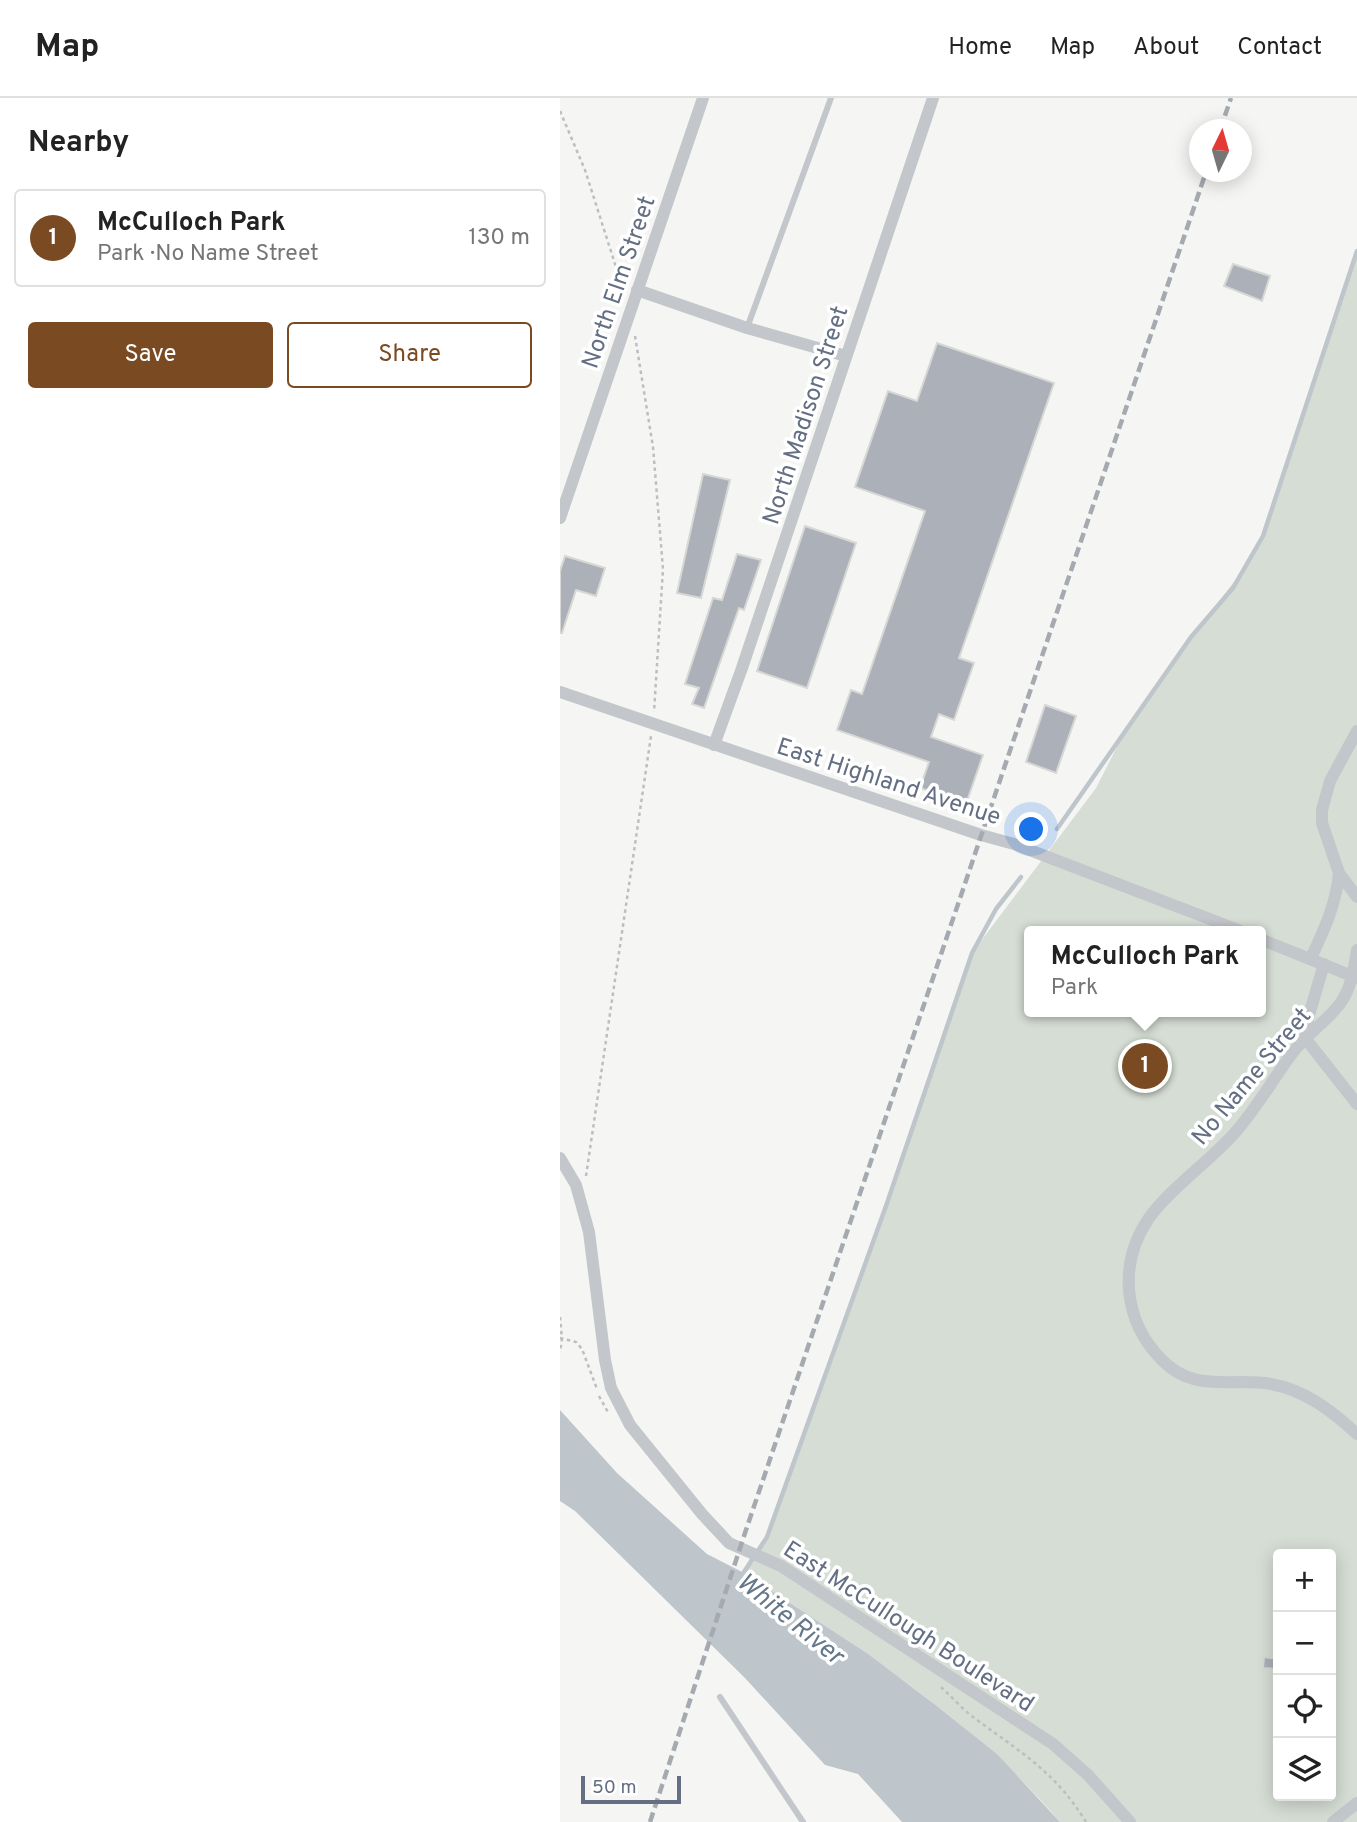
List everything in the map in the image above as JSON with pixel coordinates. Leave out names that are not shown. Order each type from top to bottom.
[{"type":"street","name":"North Elm Street","points":[[560,518],[703,98]]},
{"type":"street","name":"North Madison Street","points":[[713,745],[742,668],[933,98]]},
{"type":"street","points":[[637,290],[747,328],[846,356]]},
{"type":"street","name":"East Highland Avenue","points":[[560,692],[968,831],[1014,844],[1228,926]]},
{"type":"street","points":[[1357,732],[1330,781],[1322,810],[1322,823],[1339,873],[1357,897]]},
{"type":"street","points":[[1311,958],[1329,920],[1337,895],[1339,873]]},
{"type":"street","points":[[1266,941],[1355,977]]},
{"type":"street","name":"No Name Street","points":[[1357,950],[1355,977],[1341,1003],[1305,1038],[1247,1119],[1150,1217],[1139,1235],[1131,1259],[1128,1292],[1141,1333],[1161,1360],[1178,1373],[1202,1382],[1244,1381],[1292,1390],[1325,1407],[1357,1434]]},
{"type":"street","points":[[1324,964],[1308,1015],[1305,1038],[1357,1104]]},
{"type":"street","name":"East McCullough Boulevard","points":[[560,1158],[574,1182],[583,1206],[611,1388],[619,1408],[644,1444],[729,1543],[781,1566],[1053,1744],[1088,1775],[1130,1822]]},
{"type":"street","points":[[1333,1822],[1357,1804]]},
{"type":"lane","points":[[747,328],[831,98]]},
{"type":"lane","points":[[720,1697],[803,1822]]},
{"type":"path","points":[[560,111],[601,215],[630,313],[650,424],[663,569],[653,724],[588,1171]]},
{"type":"path","points":[[560,1317],[560,1352]]},
{"type":"path","points":[[936,1683],[975,1719],[1041,1766],[1069,1796],[1086,1822]]},
{"type":"shaded area","points":[[1357,251],[1357,1822],[1060,1822],[1026,1784],[951,1717],[870,1657],[744,1573],[767,1537],[895,1179],[972,953],[1096,788],[1121,739],[1184,647],[1243,570],[1263,536]]},
{"type":"water","name":"White River","points":[[560,1410],[617,1473],[707,1554],[744,1573],[868,1654],[937,1706],[998,1755],[1060,1822],[902,1822],[858,1774],[825,1765],[744,1677],[575,1511],[560,1501]]},
{"type":"building","points":[[1233,264],[1270,276],[1262,301],[1224,286]]},
{"type":"building","points":[[937,343],[1054,383],[959,658],[974,663],[954,720],[939,714],[931,737],[983,755],[966,804],[920,788],[929,762],[837,730],[851,690],[862,694],[925,511],[855,487],[888,391],[917,401]]},
{"type":"building","points":[[703,474],[730,480],[701,598],[677,593]]},
{"type":"building","points":[[805,526],[856,543],[807,688],[757,671]]},
{"type":"building","points":[[737,554],[761,560],[744,610],[739,608],[704,708],[692,704],[699,688],[685,684],[713,598],[722,600]]},
{"type":"building","points":[[565,556],[605,568],[596,596],[576,590],[560,633],[560,571]]},
{"type":"building","points":[[1045,705],[1076,716],[1056,773],[1026,762]]},
{"type":"building","points":[[1264,1657],[1273,1658],[1273,1669],[1263,1668]]},
{"type":"waterway","points":[[1057,829],[1191,637],[1233,588],[1263,536],[1357,251]]},
{"type":"waterway","name":"White River","points":[[742,1575],[767,1537],[886,1206],[972,953],[996,909],[1021,877]]},
{"type":"railway","points":[[1224,119],[1231,98]]},
{"type":"railway","points":[[650,1822],[745,1533],[1203,182]]},
{"type":"place","name":"McCulloch Park","points":[[1145,1066]]}]
